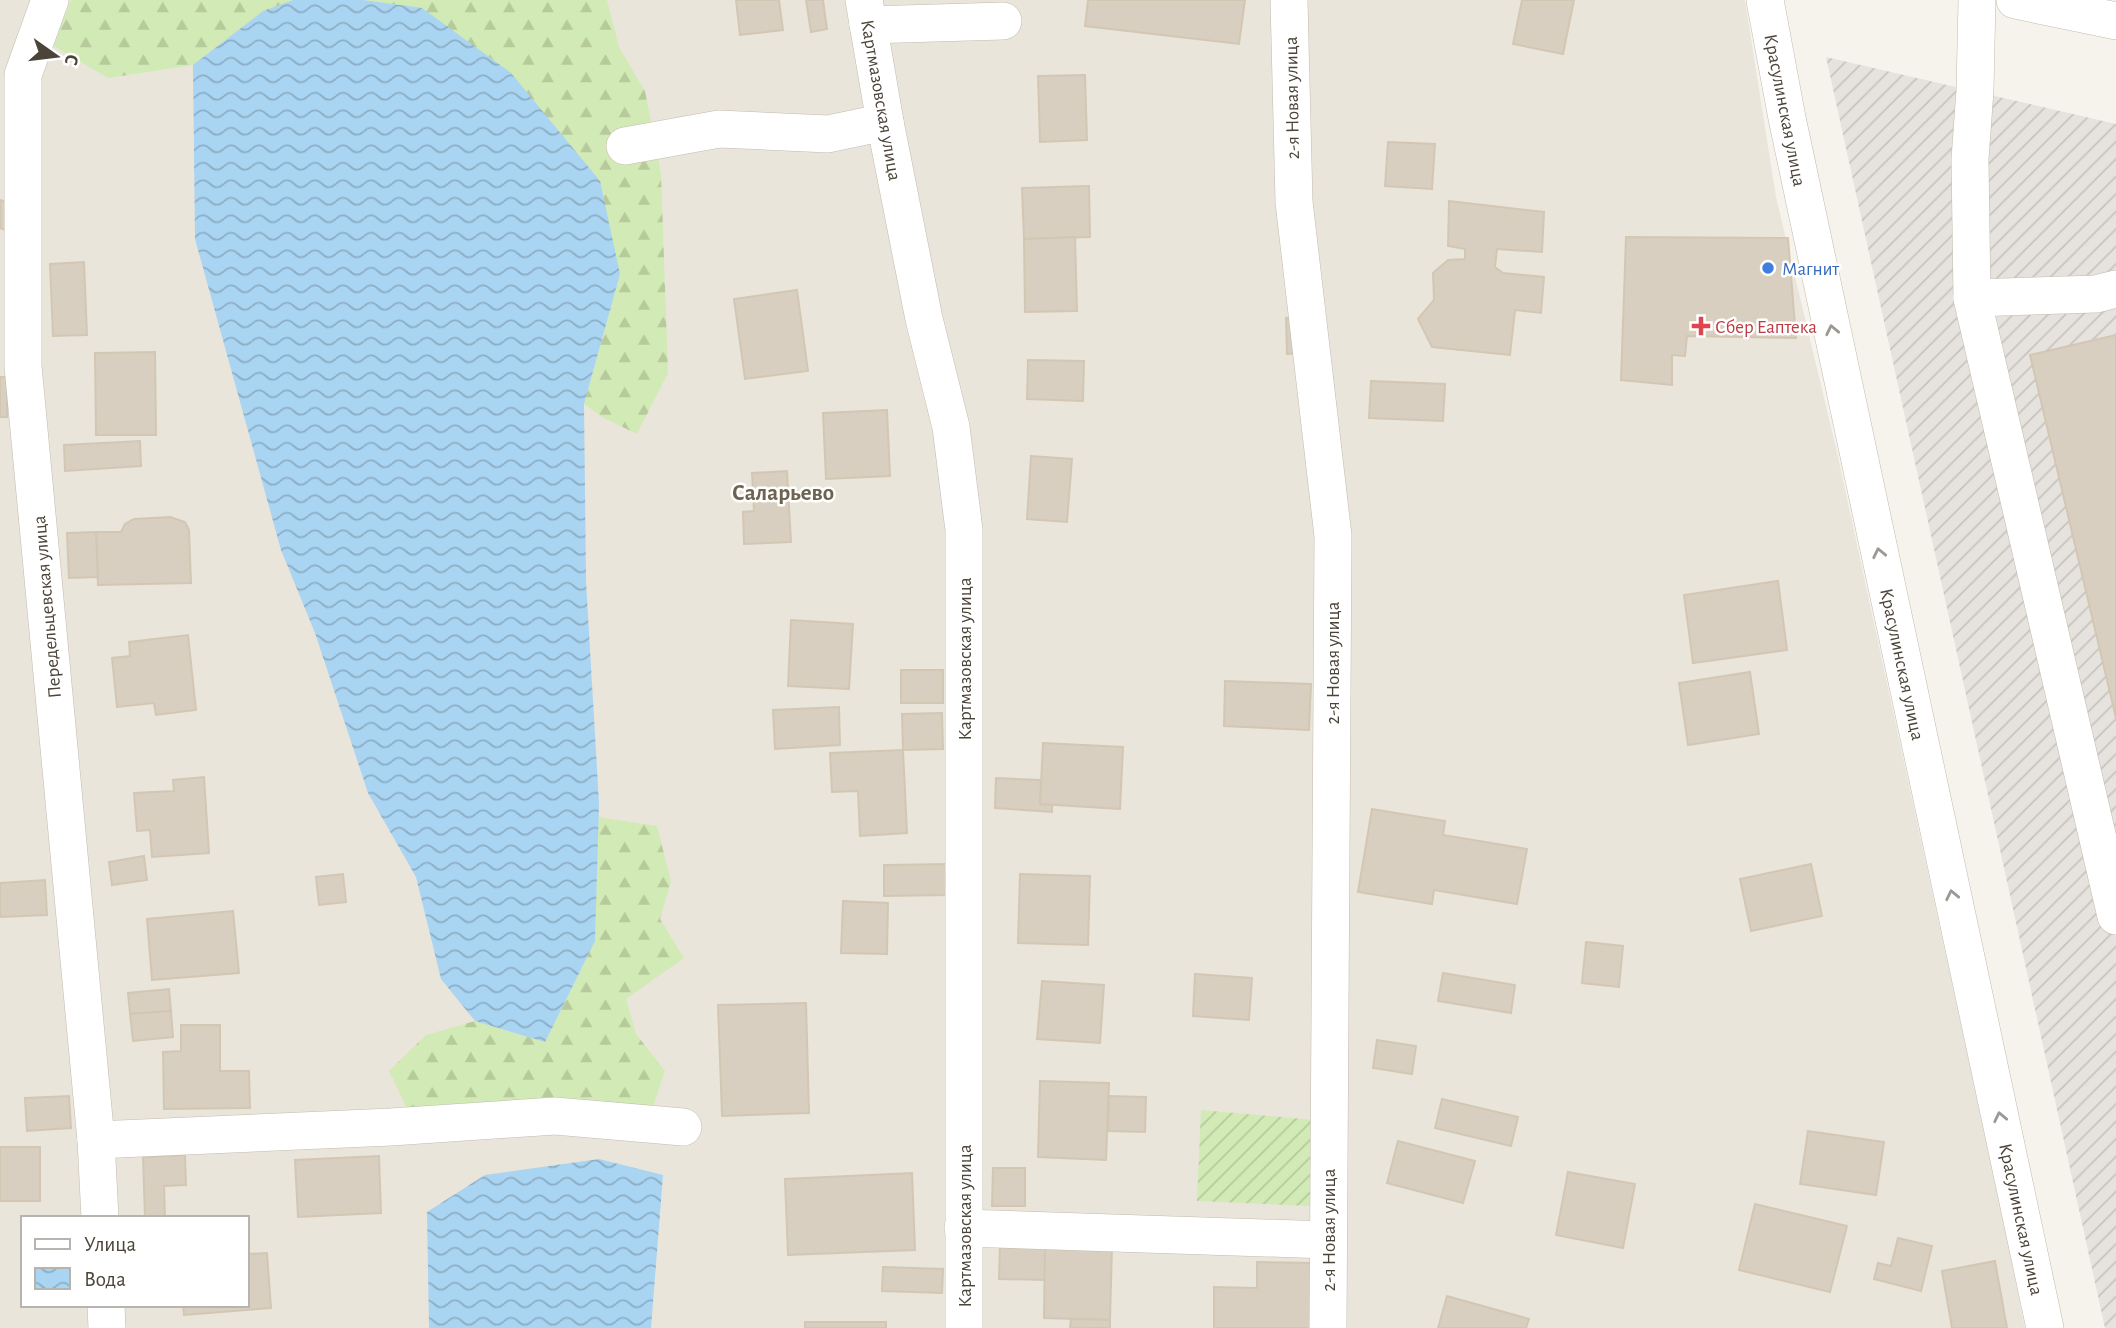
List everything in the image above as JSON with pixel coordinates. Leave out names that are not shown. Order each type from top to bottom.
[{"type":"street","name":"Передельцевская улица","points":[[50,0],[23,75],[23,366],[96,1140],[100,1216]]},
{"type":"street","name":"2-я Новая улица","points":[[1289,0],[1294,202],[1333,536],[1328,1328]]},
{"type":"street","name":"Красулинская улица","points":[[1765,0],[1787,118],[2045,1328]]},
{"type":"street","points":[[1978,0],[1970,159],[1972,298],[2116,916]]},
{"type":"street","points":[[2015,0],[2116,22]]},
{"type":"street","points":[[2110,0],[2116,7]]},
{"type":"street","points":[[866,13],[1003,21]]},
{"type":"street","name":"Картмазовская улица","points":[[866,13],[924,319],[951,427],[964,530],[964,1328]]},
{"type":"street","points":[[625,146],[719,129],[828,134],[885,122]]},
{"type":"street","points":[[1972,298],[2096,294],[2116,289]]},
{"type":"street","points":[[96,1140],[555,1116],[683,1127]]},
{"type":"street","points":[[963,1228],[1328,1240]]},
{"type":"street","points":[[106,1307],[107,1328]]},
{"type":"shaded area","name":"Саларьево","points":[[0,0],[1745,0],[1776,197],[1837,452],[2025,1328],[0,1328]]},
{"type":"shaded area","points":[[1826,57],[2116,124],[2116,1328],[2105,1328]]},
{"type":"green space","points":[[71,0],[293,0],[263,12],[193,65],[108,78],[54,46]]},
{"type":"green space","points":[[363,0],[607,0],[619,47],[645,91],[661,174],[668,373],[637,434],[602,417],[584,404],[620,274],[422,9]]},
{"type":"green space","points":[[598,817],[657,826],[671,882],[660,919],[684,958],[626,999],[636,1034],[665,1071],[652,1109],[407,1108],[389,1071],[426,1035],[475,1021],[545,1042],[595,941]]},
{"type":"green space","points":[[1201,1110],[1315,1120],[1310,1206],[1197,1201]]},
{"type":"water","points":[[293,0],[363,0],[422,8],[511,73],[600,181],[620,274],[584,404],[586,581],[599,803],[595,941],[545,1042],[475,1021],[441,979],[416,877],[368,793],[315,633],[281,550],[195,239],[193,65],[263,11]]},
{"type":"water","points":[[599,1159],[663,1175],[651,1328],[429,1328],[427,1212],[485,1175]]},
{"type":"building","points":[[736,0],[779,0],[783,30],[740,35]]},
{"type":"building","points":[[806,0],[823,0],[827,29],[811,32]]},
{"type":"building","points":[[1088,0],[1245,0],[1239,44],[1085,26]]},
{"type":"building","points":[[1522,0],[1574,0],[1563,54],[1513,44]]},
{"type":"building","points":[[1085,75],[1087,140],[1040,142],[1038,76]]},
{"type":"building","points":[[1388,142],[1435,144],[1432,189],[1385,186]]},
{"type":"building","points":[[1089,186],[1090,237],[1024,239],[1022,188]]},
{"type":"building","points":[[0,200],[13,204],[5,230],[0,228]]},
{"type":"building","points":[[1449,201],[1544,212],[1542,252],[1497,249],[1495,267],[1503,273],[1544,277],[1541,313],[1515,310],[1510,355],[1432,347],[1418,319],[1434,300],[1433,273],[1448,260],[1465,259],[1465,249],[1448,246]]},
{"type":"building","points":[[1075,237],[1077,311],[1025,312],[1024,239]]},
{"type":"building","points":[[1626,237],[1788,238],[1796,338],[1687,336],[1685,356],[1672,355],[1672,385],[1621,380]]},
{"type":"building","points":[[84,262],[87,335],[53,336],[50,264]]},
{"type":"building","points":[[797,290],[808,371],[745,379],[734,299]]},
{"type":"building","points":[[1303,317],[1303,353],[1287,354],[1286,318]]},
{"type":"building","points":[[2116,335],[2116,718],[2030,355]]},
{"type":"building","points":[[155,352],[156,435],[96,435],[95,353]]},
{"type":"building","points":[[1028,360],[1084,361],[1083,401],[1027,399]]},
{"type":"building","points":[[0,377],[7,377],[7,417],[0,417]]},
{"type":"building","points":[[1371,381],[1445,384],[1443,421],[1369,418]]},
{"type":"building","points":[[887,410],[890,476],[826,479],[823,413]]},
{"type":"building","points":[[140,441],[141,466],[65,471],[64,445]]},
{"type":"building","points":[[1031,456],[1072,459],[1067,522],[1027,519]]},
{"type":"building","points":[[787,471],[791,542],[744,544],[743,512],[754,511],[752,473]]},
{"type":"building","points":[[170,517],[185,522],[189,530],[191,583],[98,585],[96,532],[121,532],[125,524],[134,519]]},
{"type":"building","points":[[96,532],[98,577],[69,578],[67,533]]},
{"type":"building","points":[[1778,581],[1787,650],[1693,663],[1684,595]]},
{"type":"building","points":[[791,620],[853,624],[849,689],[788,686]]},
{"type":"building","points":[[188,635],[196,710],[156,715],[154,703],[117,707],[112,658],[130,656],[129,642]]},
{"type":"building","points":[[901,670],[943,670],[943,703],[901,703]]},
{"type":"building","points":[[1750,672],[1759,734],[1688,745],[1679,683]]},
{"type":"building","points":[[1225,681],[1311,684],[1309,730],[1224,726]]},
{"type":"building","points":[[839,707],[840,745],[775,749],[773,710]]},
{"type":"building","points":[[942,713],[943,749],[903,750],[902,714]]},
{"type":"building","points":[[1043,743],[1123,747],[1120,809],[1040,804]]},
{"type":"building","points":[[903,750],[907,833],[860,836],[858,791],[832,792],[830,753]]},
{"type":"building","points":[[204,777],[209,853],[152,857],[150,830],[137,831],[134,793],[174,791],[173,780]]},
{"type":"building","points":[[996,778],[1041,780],[1040,804],[1052,805],[1052,812],[995,808]]},
{"type":"building","points":[[1372,809],[1445,821],[1443,835],[1527,849],[1517,904],[1434,890],[1432,904],[1358,892]]},
{"type":"building","points":[[144,856],[147,880],[112,885],[109,862]]},
{"type":"building","points":[[949,864],[949,895],[884,896],[884,865]]},
{"type":"building","points":[[1811,864],[1822,916],[1751,931],[1740,879]]},
{"type":"building","points":[[343,874],[346,902],[319,905],[316,877]]},
{"type":"building","points":[[1020,874],[1090,876],[1088,945],[1018,943]]},
{"type":"building","points":[[45,880],[47,915],[0,917],[0,883]]},
{"type":"building","points":[[843,901],[888,903],[887,954],[841,953]]},
{"type":"building","points":[[233,911],[239,973],[152,980],[147,919]]},
{"type":"building","points":[[1586,942],[1623,946],[1619,987],[1582,983]]},
{"type":"building","points":[[1443,973],[1515,985],[1511,1013],[1438,1001]]},
{"type":"building","points":[[1195,974],[1252,978],[1249,1020],[1193,1016]]},
{"type":"building","points":[[1042,981],[1104,985],[1100,1043],[1037,1039]]},
{"type":"building","points":[[169,989],[171,1011],[130,1014],[128,993]]},
{"type":"building","points":[[806,1003],[809,1113],[722,1116],[718,1005]]},
{"type":"building","points":[[171,1011],[173,1037],[133,1041],[130,1014]]},
{"type":"building","points":[[181,1025],[220,1025],[220,1071],[249,1071],[250,1108],[164,1109],[163,1052],[181,1051]]},
{"type":"building","points":[[1377,1040],[1416,1046],[1412,1074],[1373,1068]]},
{"type":"building","points":[[1040,1081],[1109,1083],[1106,1160],[1038,1157]]},
{"type":"building","points":[[69,1096],[71,1128],[27,1131],[25,1098]]},
{"type":"building","points":[[1109,1096],[1146,1097],[1145,1132],[1108,1131]]},
{"type":"building","points":[[1442,1099],[1518,1117],[1511,1146],[1435,1128]]},
{"type":"building","points":[[1808,1131],[1884,1142],[1876,1195],[1800,1184]]},
{"type":"building","points":[[1398,1141],[1475,1161],[1463,1203],[1387,1183]]},
{"type":"building","points":[[0,1147],[40,1147],[40,1201],[0,1201]]},
{"type":"building","points":[[185,1155],[186,1185],[164,1186],[165,1216],[145,1216],[143,1157]]},
{"type":"building","points":[[379,1156],[381,1213],[298,1217],[295,1160]]},
{"type":"building","points":[[993,1168],[1025,1168],[1025,1206],[992,1206]]},
{"type":"building","points":[[1568,1172],[1635,1184],[1623,1248],[1556,1235]]},
{"type":"building","points":[[912,1173],[915,1250],[788,1255],[785,1179]]},
{"type":"building","points":[[1755,1204],[1847,1226],[1830,1292],[1739,1270]]},
{"type":"building","points":[[1898,1238],[1932,1246],[1921,1291],[1874,1279],[1878,1263],[1891,1266]]},
{"type":"building","points":[[1000,1244],[1045,1244],[1045,1280],[999,1279]]},
{"type":"building","points":[[1045,1244],[1112,1246],[1110,1320],[1044,1318]]},
{"type":"building","points":[[267,1253],[271,1308],[184,1315],[183,1307],[248,1307],[248,1254]]},
{"type":"building","points":[[1995,1261],[2007,1328],[1952,1328],[1942,1271]]},
{"type":"building","points":[[1257,1262],[1311,1263],[1311,1328],[1214,1328],[1214,1287],[1257,1288]]},
{"type":"building","points":[[883,1267],[943,1269],[942,1293],[882,1291]]},
{"type":"building","points":[[1447,1296],[1529,1319],[1526,1328],[1438,1328]]},
{"type":"building","points":[[1071,1319],[1110,1320],[1110,1328],[1070,1328]]},
{"type":"building","points":[[805,1322],[886,1322],[886,1328],[805,1328]]},
{"type":"place","name":"Магнит","points":[[1768,268]]},
{"type":"place","name":"Сбер Еаптека","points":[[1701,326]]},
{"type":"district","name":"Саларьево","points":[[783,492]]}]
